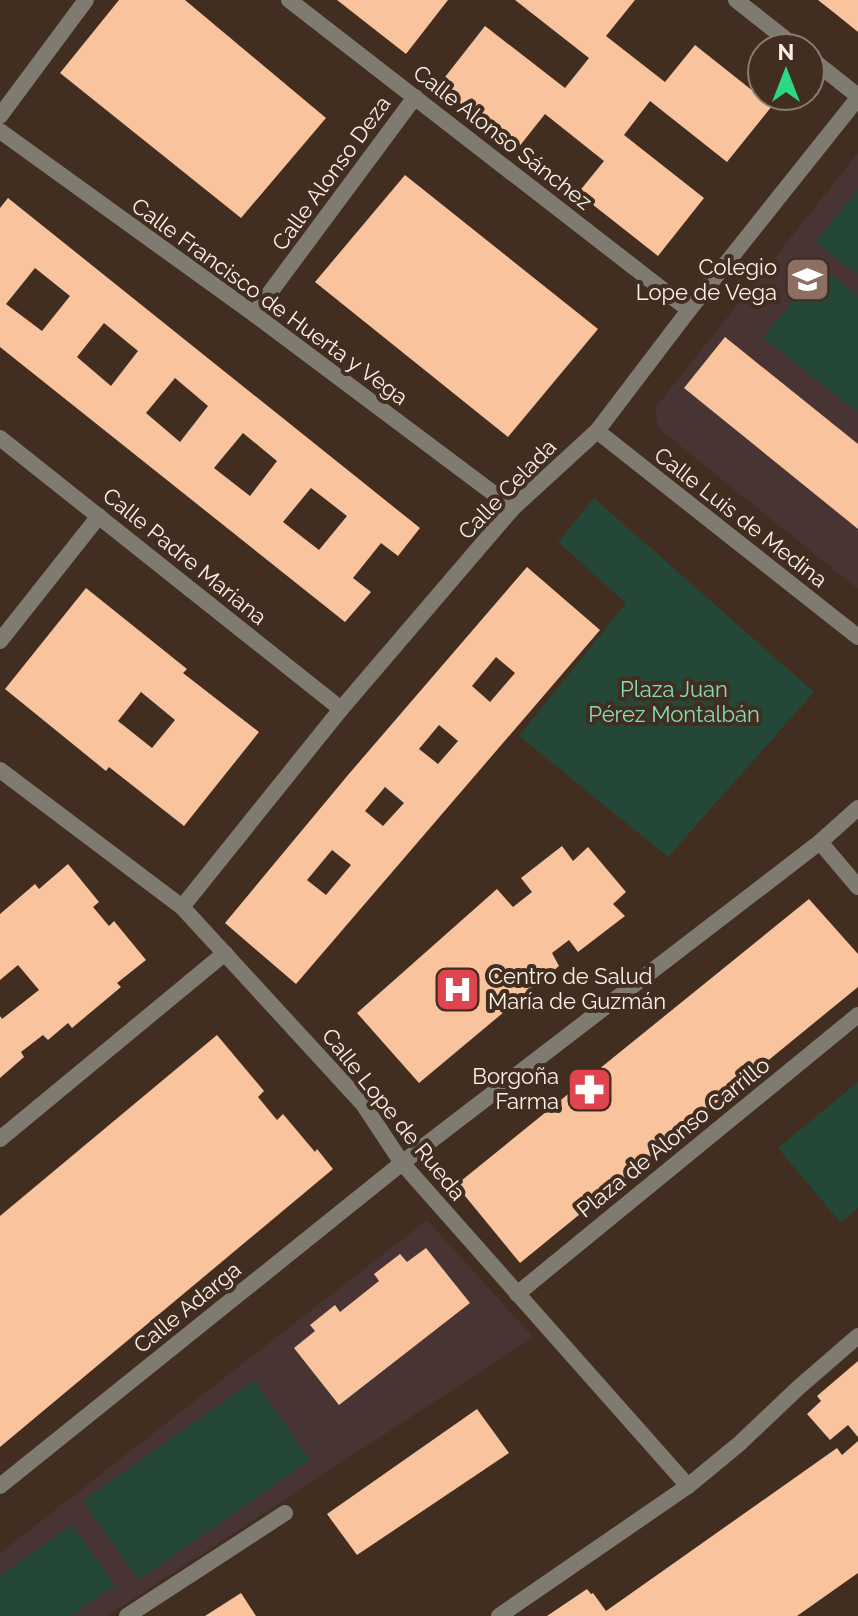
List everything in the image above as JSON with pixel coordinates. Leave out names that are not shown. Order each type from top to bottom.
[{"type":"street","points":[[0,116],[86,0]]},
{"type":"street","name":"Calle Alonso Sánchez","points":[[289,0],[689,310]]},
{"type":"street","points":[[736,0],[777,32]]},
{"type":"street","points":[[826,71],[858,97]]},
{"type":"street","name":"Calle Alonso Deza","points":[[254,314],[415,97]]},
{"type":"street","name":"Calle Celada","points":[[182,907],[341,709],[513,508],[597,431],[858,97]]},
{"type":"street","name":"Calle Francisco de Huerta y Vega","points":[[0,131],[254,314],[513,508]]},
{"type":"street","name":"Calle Luis de Medina","points":[[597,431],[858,637]]},
{"type":"street","name":"Calle Padre Mariana","points":[[0,438],[341,709]]},
{"type":"street","points":[[0,641],[99,516]]},
{"type":"street","name":"Calle Lope de Rueda","points":[[0,770],[182,907],[363,1104],[402,1163],[688,1486]]},
{"type":"street","name":"Calle Adarga","points":[[0,1486],[402,1163],[820,842],[858,808]]},
{"type":"street","points":[[820,842],[858,887]]},
{"type":"street","points":[[0,1139],[225,953]]},
{"type":"street","name":"Plaza de Alonso Carrillo","points":[[517,1294],[858,1015]]},
{"type":"street","points":[[499,1616],[688,1486],[858,1336]]},
{"type":"street","points":[[127,1616],[285,1513]]},
{"type":"shaded area","name":"Colegio Lope de Vega","points":[[858,153],[858,589],[657,427],[656,407]]},
{"type":"shaded area","points":[[427,1220],[533,1337],[107,1616],[0,1616],[0,1553]]},
{"type":"green space","points":[[858,189],[858,275],[815,242]]},
{"type":"green space","points":[[822,267],[858,297],[858,413],[763,337]]},
{"type":"green space","name":"Plaza Juan Pérez Montalbán","points":[[594,498],[814,692],[668,857],[519,736],[626,603],[558,542]]},
{"type":"green space","points":[[858,1082],[858,1208],[841,1223],[778,1148]]},
{"type":"green space","points":[[254,1380],[310,1460],[139,1580],[83,1501]]},
{"type":"green space","points":[[72,1525],[115,1585],[71,1616],[0,1616],[0,1575]]},
{"type":"building","points":[[119,0],[185,0],[326,118],[241,218],[60,73]]},
{"type":"building","points":[[337,0],[448,0],[406,54]]},
{"type":"building","points":[[515,0],[635,0],[606,36],[665,82],[695,45],[746,85],[746,112],[767,112],[727,162],[650,101],[624,135],[704,198],[658,256],[578,193],[604,161],[545,114],[518,148],[438,86],[485,26],[565,88],[589,58]]},
{"type":"building","points":[[818,0],[858,0],[858,32],[837,15]]},
{"type":"building","points":[[405,175],[598,329],[508,437],[315,282]]},
{"type":"building","points":[[8,198],[420,528],[398,556],[381,543],[353,578],[371,592],[345,622],[0,347],[0,208]],"holes":[[[35,268],[70,296],[42,331],[6,304]],[[104,323],[138,351],[111,386],[77,357]],[[175,378],[208,406],[180,442],[146,413]],[[243,433],[277,461],[250,496],[214,468]],[[311,488],[347,516],[319,550],[283,522]]]},
{"type":"building","points":[[725,337],[858,444],[858,529],[684,388]]},
{"type":"building","points":[[527,567],[600,630],[296,984],[225,923]],"holes":[[[496,657],[515,673],[490,702],[472,686]],[[439,725],[458,741],[438,764],[419,749]],[[385,787],[404,803],[383,826],[365,811]],[[332,850],[351,865],[326,895],[307,880]]]},
{"type":"building","points":[[86,588],[187,669],[183,673],[259,732],[184,826],[109,767],[106,771],[5,689]],"holes":[[[141,692],[175,720],[152,748],[118,721]]]},
{"type":"building","name":"Centro de Salud María de Guzmán","points":[[562,846],[573,861],[588,847],[626,892],[613,904],[625,916],[578,952],[569,940],[552,953],[559,966],[419,1083],[357,1013],[497,889],[513,907],[532,892],[521,878]]},
{"type":"building","points":[[68,864],[99,902],[93,907],[109,926],[114,921],[146,960],[117,983],[121,987],[72,1028],[68,1023],[48,1040],[43,1035],[21,1052],[24,1057],[0,1078],[0,1016],[2,1019],[39,990],[18,965],[0,980],[0,914],[35,884],[39,889]]},
{"type":"building","points":[[809,899],[858,954],[858,987],[520,1263],[456,1185]]},
{"type":"building","points":[[217,1035],[264,1091],[258,1097],[277,1120],[283,1114],[333,1169],[0,1447],[0,1216]]},
{"type":"building","points":[[426,1248],[470,1303],[339,1405],[294,1348],[315,1331],[310,1325],[335,1305],[340,1312],[379,1281],[374,1274],[400,1254],[407,1262]]},
{"type":"building","points":[[858,1361],[858,1437],[848,1425],[830,1440],[807,1414],[821,1401],[817,1396]]},
{"type":"building","points":[[477,1409],[509,1453],[357,1555],[327,1514]]},
{"type":"building","points":[[858,1441],[858,1573],[797,1616],[547,1616],[587,1589],[606,1611],[837,1448],[842,1455]]},
{"type":"building","points":[[241,1593],[256,1616],[205,1616]]},
{"type":"place","name":"Colegio Lope de Vega","points":[[808,280]]},
{"type":"place","name":"Centro de Salud María de Guzmán","points":[[457,989]]},
{"type":"place","name":"Borgoña Farma","points":[[590,1089]]}]
